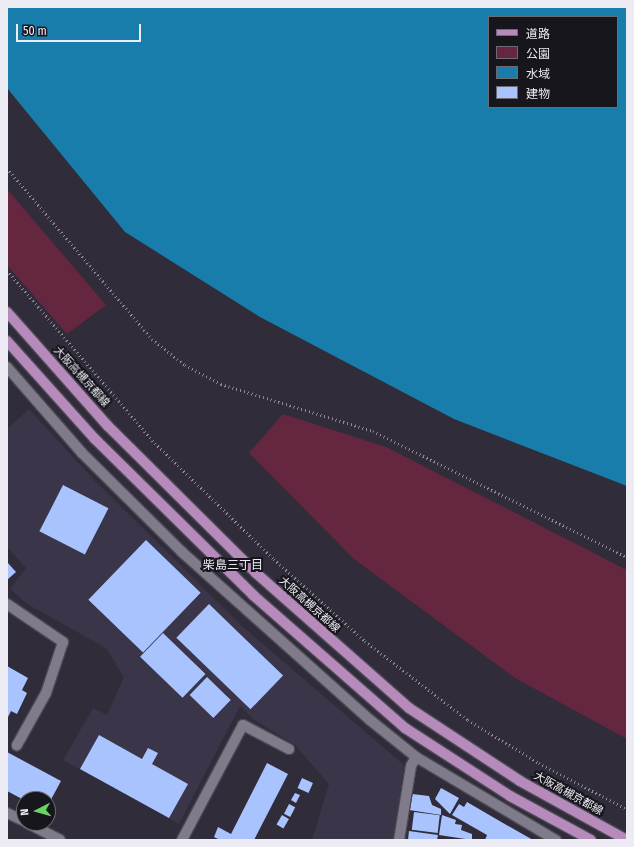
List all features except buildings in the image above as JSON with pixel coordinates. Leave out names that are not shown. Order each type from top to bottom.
[{"type":"main road","name":"大阪高槻京都線","points":[[7,312],[108,426],[250,568],[403,703],[463,746],[627,840]]},
{"type":"main road","points":[[7,341],[95,439],[253,595],[405,728],[510,796],[591,840]]},
{"type":"street","points":[[7,367],[82,453],[182,552],[416,757],[556,840]]},
{"type":"street","points":[[9,607],[63,642],[46,693],[17,745]]},
{"type":"street","points":[[182,840],[243,725],[289,749]]},
{"type":"street","points":[[399,840],[407,789],[416,757]]},
{"type":"street","points":[[43,831],[60,840]]},
{"type":"path","points":[[7,168],[152,339],[185,365],[221,384],[373,431],[627,557]]},
{"type":"path","points":[[7,270],[155,443],[274,559],[365,641],[468,720],[539,763],[627,809]]},
{"type":"shaded area","points":[[29,409],[94,480],[241,625],[404,765],[394,840],[312,840],[329,784],[295,745],[253,719],[240,706],[179,824],[63,760],[93,708],[107,715],[124,677],[106,648],[27,604],[10,589],[26,568],[7,547],[7,429]]},
{"type":"green space","points":[[7,189],[106,305],[67,334],[7,265]]},
{"type":"green space","points":[[283,414],[386,447],[627,570],[627,739],[515,678],[354,559],[249,453]]},
{"type":"water","points":[[7,7],[627,7],[627,486],[454,419],[260,317],[125,232],[7,88]]},
{"type":"district","name":"柴島三丁目","points":[[233,566]]}]
